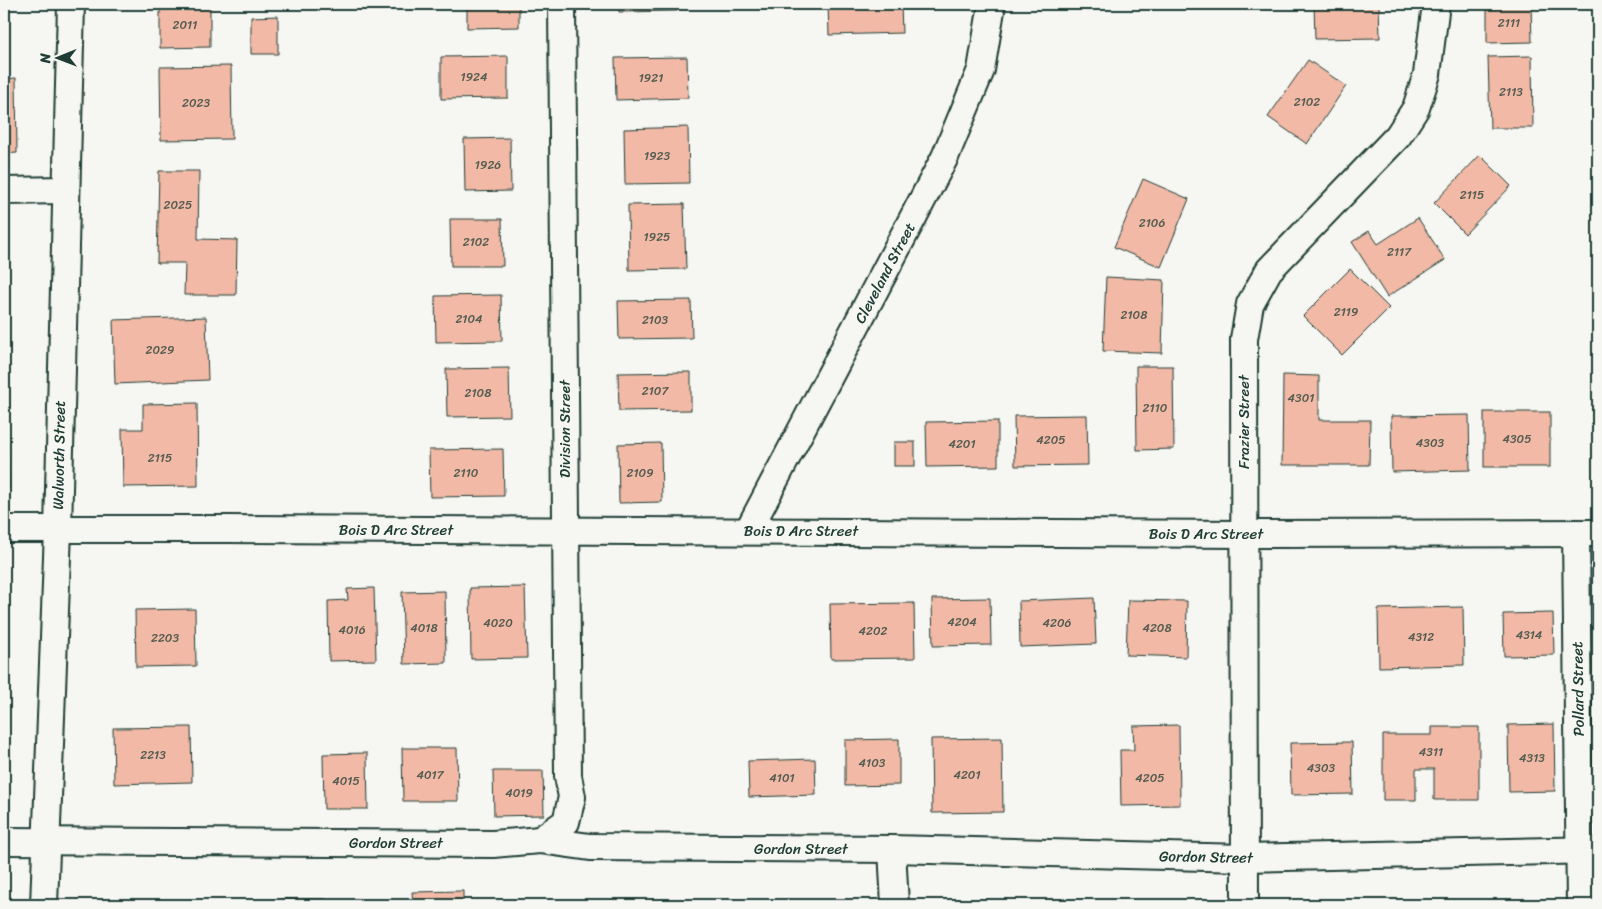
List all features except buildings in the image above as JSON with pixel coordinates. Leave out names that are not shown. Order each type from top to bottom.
[{"type":"street","name":"Walworth Street","points":[[44,905],[58,530],[71,4]]},
{"type":"street","name":"Division Street","points":[[540,840],[566,822],[572,797],[568,776],[562,4]]},
{"type":"street","name":"Cleveland Street","points":[[748,531],[945,157],[981,70],[992,4]]},
{"type":"street","name":"Frazier Street","points":[[1245,905],[1244,339],[1250,304],[1269,270],[1398,136],[1416,108],[1427,74],[1436,4]]},
{"type":"street","points":[[4,190],[65,190]]},
{"type":"street","name":"Bois D Arc Street","points":[[4,529],[1245,534],[1587,533]]},
{"type":"street","name":"Pollard Street","points":[[1580,905],[1589,850],[1587,533]]},
{"type":"street","name":"Gordon Street","points":[[4,841],[493,844],[540,840],[590,847],[892,849],[1244,858],[1589,850]]},
{"type":"street","points":[[892,849],[895,905]]}]
